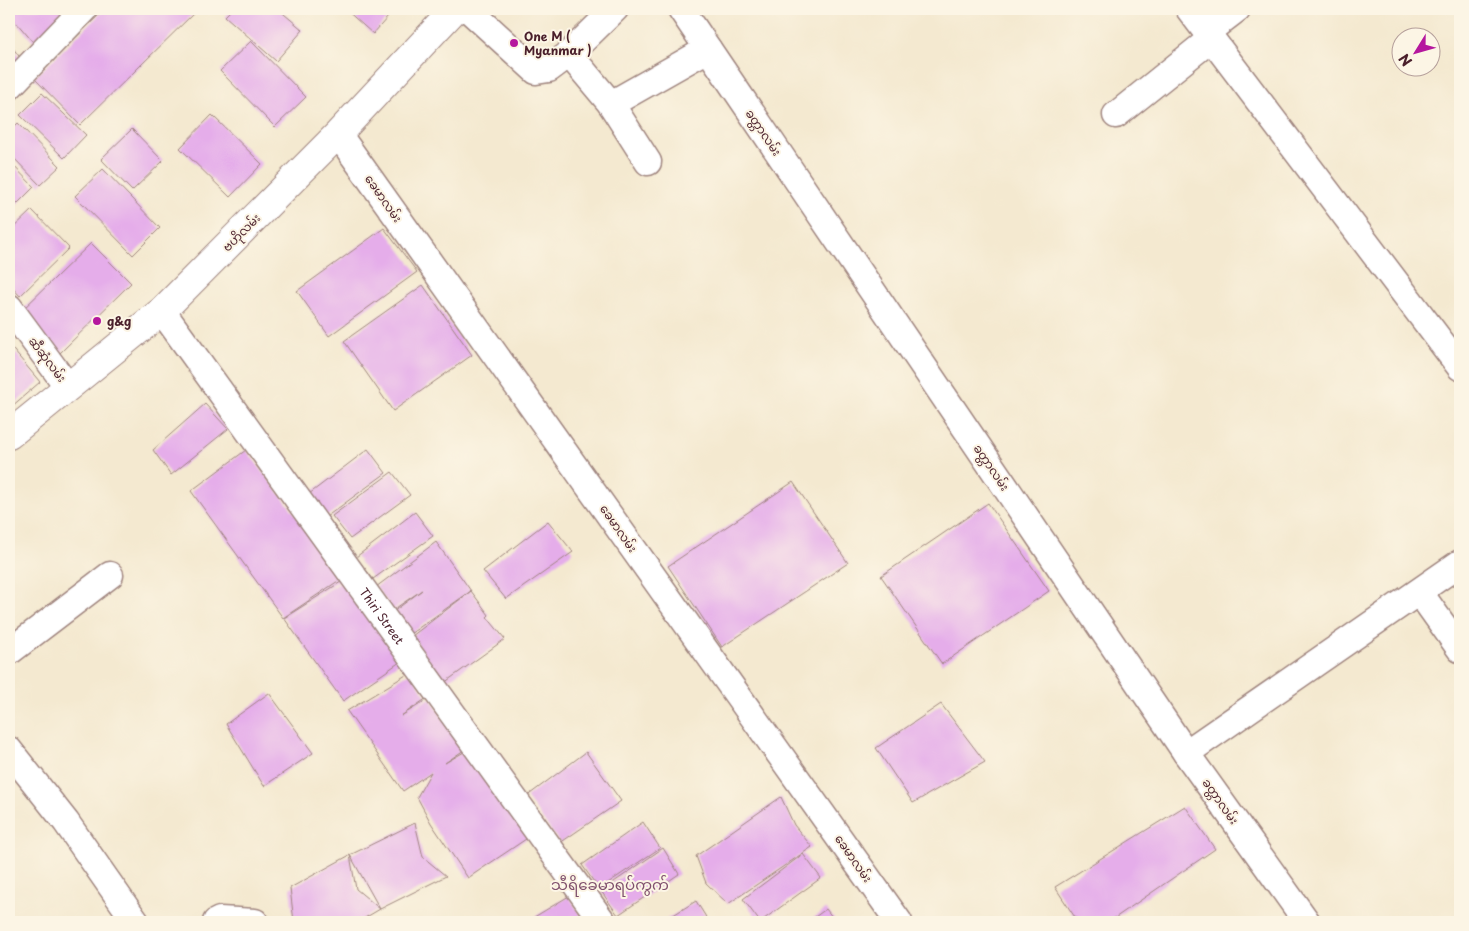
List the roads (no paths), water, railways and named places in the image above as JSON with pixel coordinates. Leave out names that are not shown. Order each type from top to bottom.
[{"type":"main road","name":"ဗဟိုလမ်း","points":[[9,434],[162,310],[338,134],[455,9]]},
{"type":"street","points":[[468,9],[536,71],[549,69],[569,54],[615,9]]},
{"type":"street","name":"ခတ္တာလမ်း","points":[[681,9],[1186,753],[1307,922]]},
{"type":"street","points":[[1189,9],[1460,367]]},
{"type":"street","points":[[1116,115],[1210,35],[1237,9]]},
{"type":"street","points":[[9,87],[82,10]]},
{"type":"street","points":[[611,104],[708,49]]},
{"type":"street","points":[[569,54],[611,104],[648,162]]},
{"type":"street","name":"ခေမာလမ်း","points":[[338,134],[899,922]]},
{"type":"street","name":"ဆီဆုံလမ်း","points":[[9,307],[68,387]]},
{"type":"street","name":"Thiri Street","points":[[162,310],[603,922]]},
{"type":"street","points":[[1186,753],[1420,593],[1460,563]]},
{"type":"street","points":[[9,652],[110,575]]},
{"type":"street","points":[[1420,593],[1460,649]]},
{"type":"street","points":[[9,750],[66,822],[136,922]]},
{"type":"street","points":[[216,922],[220,920],[255,922]]},
{"type":"place","name":"One M ( Myanmar )","points":[[514,43]]},
{"type":"place","name":"g&g","points":[[97,321]]},
{"type":"district","name":"သီရိခေမာရပ်ကွက်","points":[[610,883]]}]
